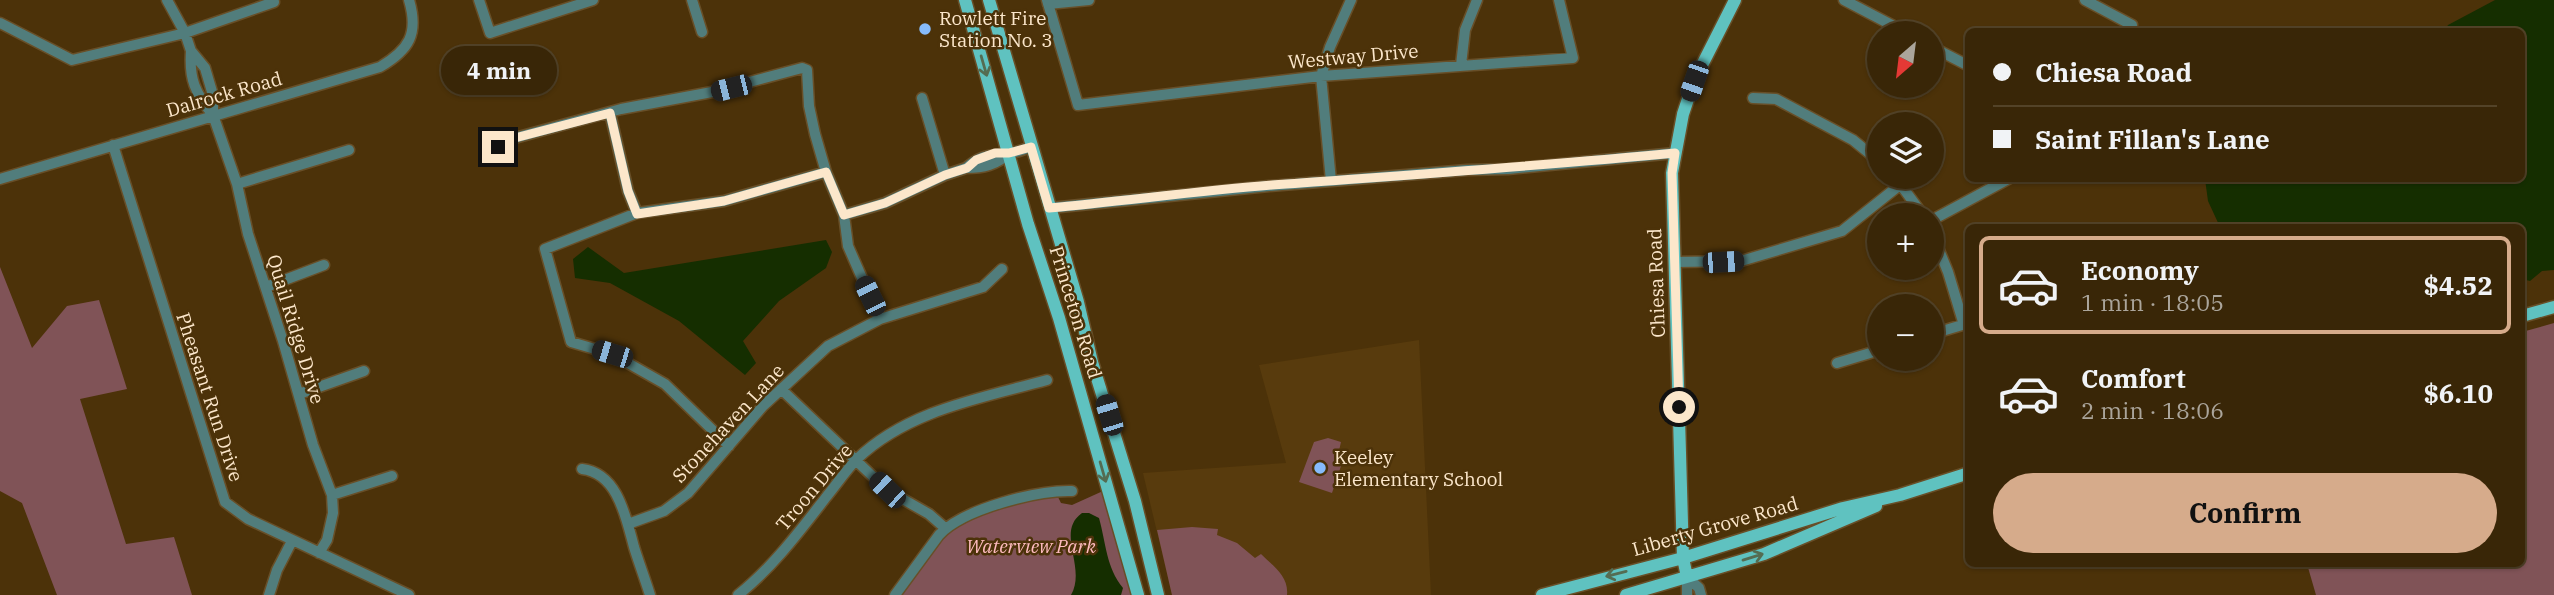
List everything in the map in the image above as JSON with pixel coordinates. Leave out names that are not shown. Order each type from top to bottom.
[{"type":"main road","points":[[966,4],[989,0]]},
{"type":"main road","name":"Princeton Road","points":[[989,0],[1080,312],[1092,362],[1132,490],[1158,595]]},
{"type":"main road","name":"Chiesa Road","points":[[1687,577],[1683,558],[1672,173],[1683,114],[1694,81],[1735,0]]},
{"type":"main road","name":"Princeton Road","points":[[966,4],[1138,595]]},
{"type":"main road","points":[[2525,315],[2554,307]]},
{"type":"main road","points":[[1075,373],[1092,362]]},
{"type":"main road","name":"Liberty Grove Road","points":[[1542,595],[1683,558],[1843,508],[1900,495],[1965,474]]},
{"type":"main road","name":"Liberty Grove Road","points":[[1626,595],[1764,554],[1900,495]]},
{"type":"street","name":"Quail Ridge Drive","points":[[167,0],[186,33],[191,51],[205,68],[213,95],[213,115],[237,184],[248,234],[313,445],[332,495],[327,540],[319,553]]},
{"type":"street","name":"Dalrock Road","points":[[0,179],[380,67],[404,50],[411,36],[414,24],[409,0]]},
{"type":"street","points":[[479,0],[490,33],[589,1]]},
{"type":"street","points":[[692,0],[702,32]]},
{"type":"street","points":[[1048,2],[1089,0]]},
{"type":"street","points":[[1331,181],[1321,76],[1330,47],[1351,0]]},
{"type":"street","points":[[1461,65],[1465,30],[1477,0]]},
{"type":"street","name":"Westway Drive","points":[[1048,2],[1079,105],[1321,76],[1573,58],[1559,0]]},
{"type":"street","points":[[1844,0],[1884,21]]},
{"type":"street","points":[[2085,0],[2131,28]]},
{"type":"street","points":[[0,23],[72,60],[186,33],[274,2]]},
{"type":"street","points":[[1944,53],[1965,64]]},
{"type":"street","points":[[489,151],[511,139],[621,109],[712,92],[796,67],[807,70],[809,106],[826,172],[844,215],[848,246],[880,319]]},
{"type":"street","points":[[922,98],[945,175]]},
{"type":"street","points":[[1753,98],[1776,99],[1853,140],[1867,151]]},
{"type":"street","points":[[610,113],[628,191],[637,214]]},
{"type":"street","name":"Pheasant Run Drive","points":[[113,145],[226,502],[247,519],[409,595]]},
{"type":"street","points":[[844,215],[885,203],[995,153],[1009,153],[1031,147]]},
{"type":"street","points":[[237,184],[349,150]]},
{"type":"street","points":[[1049,208],[1269,186],[1508,169],[1675,153]]},
{"type":"street","points":[[729,446],[665,384],[612,354],[571,342],[545,249],[637,214],[724,201],[826,172]]},
{"type":"street","points":[[1944,214],[2003,182]]},
{"type":"street","points":[[1675,262],[1741,261],[1842,231],[1889,189]]},
{"type":"street","points":[[1944,262],[1965,321]]},
{"type":"street","points":[[266,287],[324,265]]},
{"type":"street","name":"Stonehaven Lane","points":[[628,524],[675,505],[704,477],[763,406],[828,346],[880,319],[983,286],[1002,269]]},
{"type":"street","points":[[1944,330],[1965,324]]},
{"type":"street","points":[[1837,363],[1867,354]]},
{"type":"street","points":[[299,394],[364,371]]},
{"type":"street","name":"Troon Drive","points":[[738,595],[777,560],[856,460],[881,439],[935,412],[1047,380]]},
{"type":"street","points":[[780,389],[887,490],[929,514],[945,528]]},
{"type":"street","points":[[582,469],[592,470],[620,499],[650,595]]},
{"type":"street","points":[[332,495],[392,476]]},
{"type":"street","points":[[895,595],[945,528],[984,509],[1039,494],[1072,491]]},
{"type":"street","points":[[269,595],[277,570],[292,541]]},
{"type":"street","points":[[1687,577],[1687,595]]},
{"type":"street","points":[[1687,577],[1699,588],[1701,595]]},
{"type":"shaded area","points":[[2495,0],[2554,0],[2554,270],[2542,271],[2530,281],[2525,280],[2525,224],[2219,224],[2208,201],[2205,182],[2525,182],[2525,28],[2446,28]]},
{"type":"shaded area","points":[[826,240],[832,252],[826,268],[779,301],[743,341],[756,363],[745,375],[679,321],[610,283],[575,278],[573,259],[588,247],[624,273]]},
{"type":"shaded area","name":"Keeley Elementary School","points":[[1419,340],[1431,595],[1172,595],[1143,473],[1286,463],[1259,365]]},
{"type":"shaded area","points":[[1082,513],[1099,518],[1110,563],[1123,588],[1121,595],[1071,595],[1076,573],[1071,530],[1074,521]]},
{"type":"green space","points":[[0,267],[32,348],[67,306],[99,300],[127,389],[80,399],[126,544],[174,537],[192,595],[57,595],[22,503],[0,491]]},
{"type":"green space","points":[[2554,323],[2554,595],[2316,595],[2308,567],[2525,567],[2525,331]]},
{"type":"green space","points":[[1328,438],[1341,442],[1338,455],[1344,457],[1332,493],[1299,482],[1314,442]]},
{"type":"green space","name":"Waterview Park","points":[[1055,491],[1061,503],[1072,505],[1103,491],[1131,595],[895,595],[932,543],[971,513]]},
{"type":"green space","points":[[1192,527],[1218,529],[1217,535],[1237,543],[1255,558],[1261,554],[1283,577],[1287,595],[1172,595],[1157,530]]},
{"type":"place","name":"Rowlett Fire Station No. 3","points":[[925,29]]},
{"type":"place","name":"Keeley Elementary School","points":[[1320,468]]},
{"type":"route","points":[[498,147],[511,139],[610,113],[628,191],[637,214],[724,201],[826,172],[844,215],[885,203],[995,153],[1009,153],[1031,147],[1049,208],[1269,186],[1508,169],[1675,153],[1672,173],[1679,407]]}]
